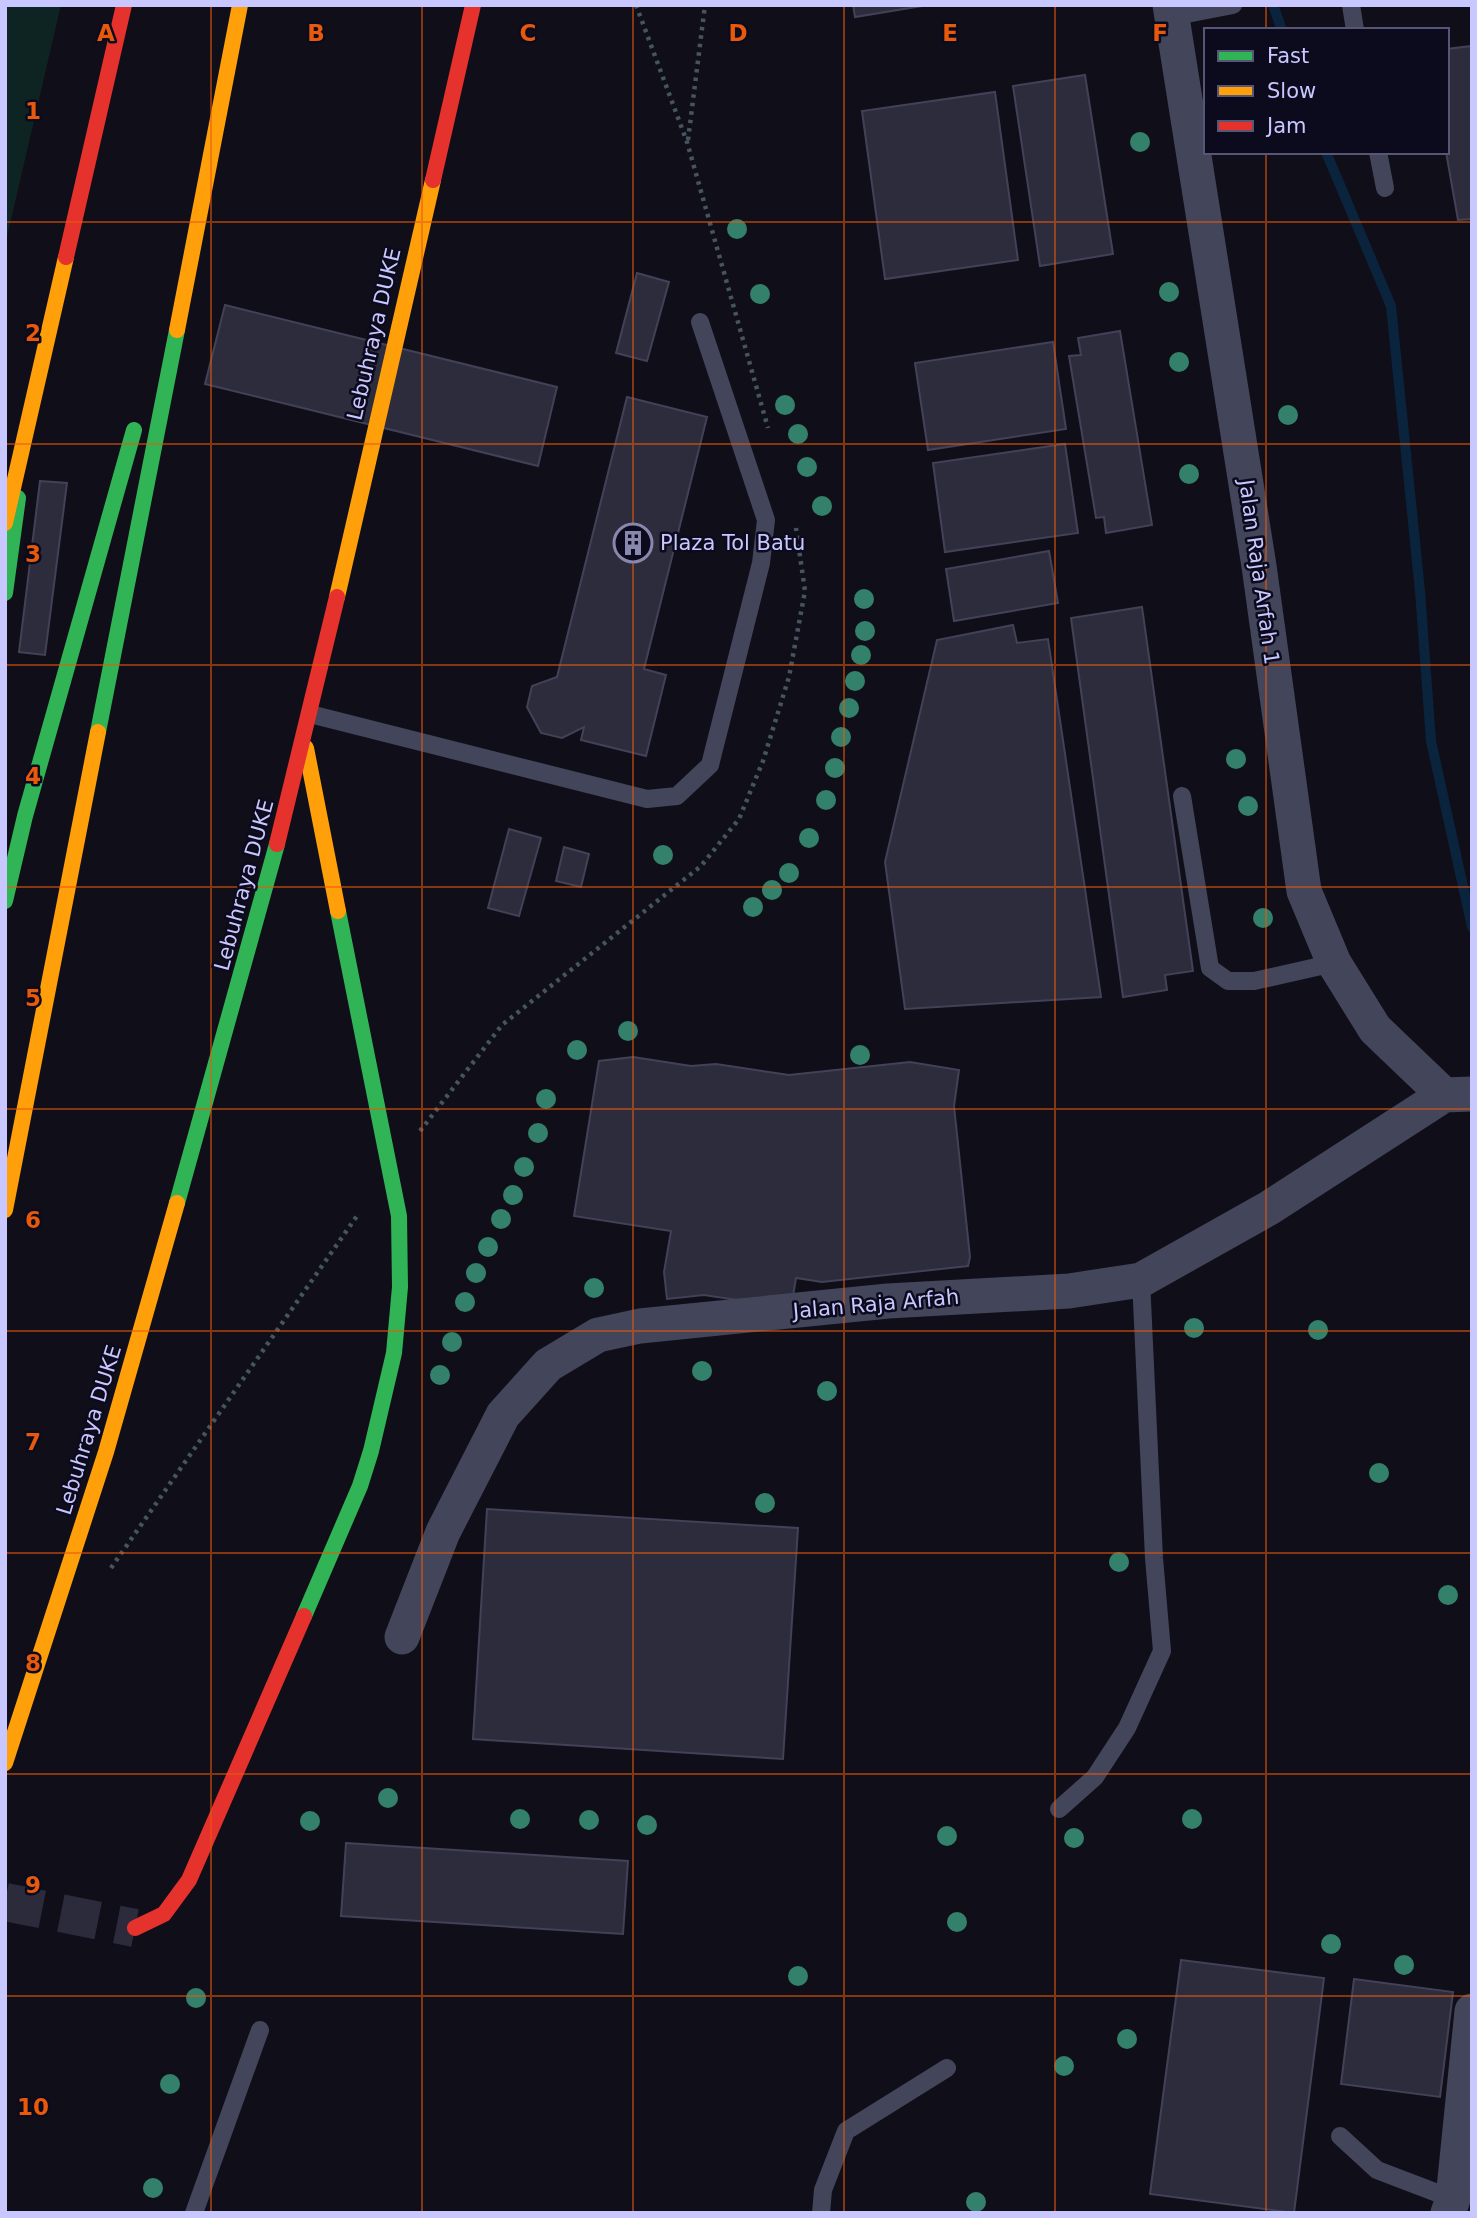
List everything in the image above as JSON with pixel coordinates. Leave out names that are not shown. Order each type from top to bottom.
[{"type":"highway","points":[[5,523],[124,5]]},
{"type":"highway","points":[[5,1210],[240,5]]},
{"type":"highway","name":"Lebuhraya DUKE","points":[[5,1763],[106,1452],[264,897],[310,714],[473,5]]},
{"type":"highway","points":[[154,360],[207,175]]},
{"type":"highway","points":[[5,901],[24,816],[139,412]]},
{"type":"highway","points":[[5,593],[25,441]]},
{"type":"highway","points":[[135,1928],[146,1927],[167,1913],[194,1870],[360,1486],[381,1426],[397,1344],[402,1276],[399,1216],[304,737]]},
{"type":"street","name":"Jalan Raja Arfah 1","points":[[1171,11],[1259,566],[1304,891],[1334,963],[1376,1029],[1458,1094]]},
{"type":"street","name":"Jalan Raja Arfah","points":[[402,1637],[443,1532],[503,1415],[548,1365],[598,1335],[640,1326],[778,1312],[888,1301],[1069,1291],[1141,1280],[1269,1208],[1458,1094]]},
{"type":"street","points":[[1458,2205],[1472,2011]]},
{"type":"lane","points":[[1171,11],[1233,5]]},
{"type":"lane","points":[[1351,5],[1355,28]]},
{"type":"lane","points":[[1378,154],[1385,188]]},
{"type":"lane","points":[[310,714],[647,799],[677,796],[710,765],[761,563],[766,520],[700,322]]},
{"type":"lane","points":[[1182,796],[1210,968],[1228,981],[1254,981],[1334,963]]},
{"type":"lane","points":[[1059,1809],[1095,1777],[1127,1728],[1163,1651],[1154,1558],[1141,1280]]},
{"type":"lane","points":[[194,2213],[260,2030]]},
{"type":"lane","points":[[821,2213],[823,2190],[846,2132],[947,2068]]},
{"type":"lane","points":[[1340,2136],[1377,2170],[1458,2205]]},
{"type":"path","points":[[636,5],[687,142],[769,431]]},
{"type":"path","points":[[687,142],[705,5]]},
{"type":"path","points":[[108,1572],[391,1169],[502,1025],[701,866],[739,819],[763,761],[794,652],[805,591],[795,523]]},
{"type":"green space","points":[[5,5],[61,5],[5,245]]},
{"type":"building","points":[[853,5],[928,5],[855,17]]},
{"type":"building","points":[[1472,46],[1472,219],[1458,220],[1446,154],[1449,154],[1449,49]]},
{"type":"building","points":[[1085,75],[1113,254],[1040,266],[1013,86]]},
{"type":"building","points":[[995,92],[1018,260],[885,279],[862,111]]},
{"type":"building","points":[[637,273],[669,282],[647,361],[616,353]]},
{"type":"building","points":[[225,305],[557,387],[538,466],[205,384]]},
{"type":"building","points":[[1120,331],[1152,525],[1106,533],[1104,517],[1096,518],[1069,356],[1081,355],[1078,338]]},
{"type":"building","points":[[1053,342],[1066,429],[928,450],[915,363]]},
{"type":"building","name":"Plaza Tol Batu","points":[[627,397],[707,417],[644,669],[666,675],[646,756],[581,740],[584,727],[562,738],[541,733],[527,707],[532,686],[557,677]]},
{"type":"building","points":[[1065,444],[1078,533],[945,552],[933,463]]},
{"type":"building","points":[[40,481],[67,483],[45,655],[19,652]]},
{"type":"building","points":[[1049,551],[1058,603],[954,621],[946,569]]},
{"type":"building","points":[[1142,607],[1193,971],[1165,975],[1167,990],[1123,997],[1071,618]]},
{"type":"building","points":[[1013,625],[1017,643],[1048,639],[1101,997],[905,1009],[885,862],[937,640]]},
{"type":"building","points":[[509,829],[541,838],[519,916],[488,908]]},
{"type":"building","points":[[564,847],[589,854],[581,887],[556,881]]},
{"type":"building","points":[[633,1057],[691,1066],[716,1064],[789,1075],[910,1062],[959,1070],[954,1106],[970,1257],[968,1266],[822,1282],[796,1278],[791,1308],[704,1295],[667,1299],[664,1272],[671,1231],[574,1216],[599,1061]]},
{"type":"building","points":[[487,1509],[798,1528],[783,1759],[473,1739]]},
{"type":"building","points":[[346,1843],[628,1861],[623,1934],[341,1916]]},
{"type":"building","points":[[1181,1960],[1324,1978],[1294,2213],[1150,2194]]},
{"type":"building","points":[[1354,1979],[1453,1992],[1440,2097],[1341,2084]]},
{"type":"waterway","points":[[1273,5],[1281,28]]},
{"type":"waterway","points":[[1327,154],[1391,306],[1420,591],[1431,741],[1472,927]]},
{"type":"tunnel","points":[[5,1902],[135,1928]]},
{"type":"traffic: fast","points":[[98,732],[177,330]]},
{"type":"traffic: fast","points":[[5,901],[25,816],[134,430]]},
{"type":"traffic: fast","points":[[5,593],[18,498]]},
{"type":"traffic: fast","points":[[177,1203],[277,844]]},
{"type":"traffic: fast","points":[[304,1616],[360,1486],[371,1451],[394,1353],[400,1287],[399,1216],[338,911]]},
{"type":"traffic: slow","points":[[177,330],[240,5]]},
{"type":"traffic: slow","points":[[337,597],[433,180]]},
{"type":"traffic: slow","points":[[5,523],[66,257]]},
{"type":"traffic: slow","points":[[5,1210],[98,732]]},
{"type":"traffic: slow","points":[[306,748],[338,911]]},
{"type":"traffic: slow","points":[[5,1763],[106,1452],[177,1203]]},
{"type":"traffic: jam","points":[[66,257],[124,5]]},
{"type":"traffic: jam","points":[[433,180],[473,5]]},
{"type":"traffic: jam","points":[[277,844],[337,597]]},
{"type":"traffic: jam","points":[[135,1928],[164,1914],[189,1880],[304,1616]]},
{"type":"place","name":"Plaza Tol Batu","points":[[633,543]]}]
